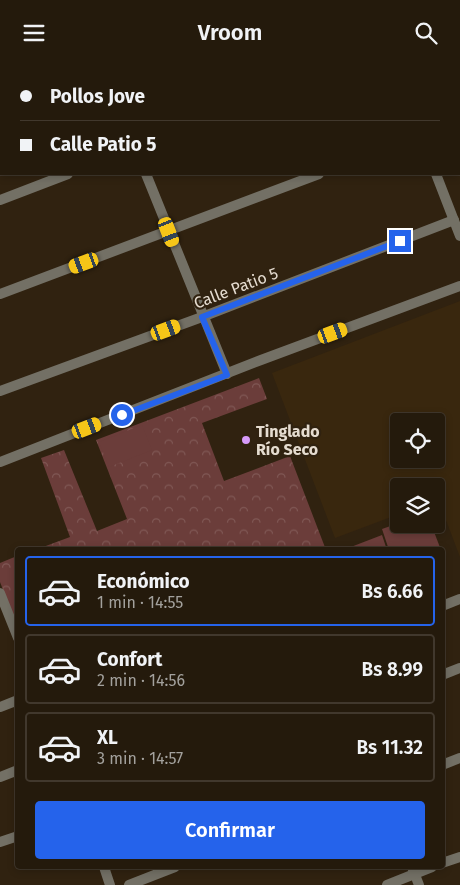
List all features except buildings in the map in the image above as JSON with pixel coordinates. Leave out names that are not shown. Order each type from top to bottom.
[{"type":"street","points":[[0,200],[65,175]]},
{"type":"street","points":[[146,175],[202,317],[227,375]]},
{"type":"street","points":[[0,294],[316,175]]},
{"type":"street","points":[[436,175],[459,233]]},
{"type":"street","name":"Calle Patio 5","points":[[0,391],[202,317],[454,220]]},
{"type":"street","points":[[0,462],[227,375],[260,360],[460,286]]},
{"type":"street","points":[[0,593],[4,616],[15,633]]},
{"type":"street","points":[[445,605],[460,599]]},
{"type":"street","points":[[445,674],[460,668]]},
{"type":"street","points":[[0,707],[15,701]]},
{"type":"street","points":[[445,764],[460,758]]},
{"type":"street","points":[[0,777],[15,771]]},
{"type":"street","points":[[0,842],[15,836]]},
{"type":"street","points":[[445,862],[460,857]]},
{"type":"street","points":[[105,869],[110,885]]},
{"type":"street","points":[[129,885],[170,869]]},
{"type":"street","points":[[387,885],[413,871],[419,885]]},
{"type":"shaded area","points":[[460,301],[460,557],[445,517],[445,478],[390,478],[390,517],[335,538],[272,373]]},
{"type":"green space","points":[[259,378],[267,399],[202,423],[224,481],[290,456],[325,547],[43,547],[70,537],[41,458],[64,450],[97,531],[127,519],[96,440]]},
{"type":"green space","points":[[142,425],[152,450],[109,467],[99,442]]},
{"type":"green space","points":[[390,526],[390,533],[434,533],[440,547],[388,547],[382,529]]},
{"type":"green space","points":[[382,535],[386,547],[351,547]]},
{"type":"green space","points":[[15,557],[15,621],[0,582],[0,563]]},
{"type":"place","name":"Tinglado Río Seco","points":[[246,440]]},
{"type":"route","points":[[122,415],[227,375],[202,317],[400,241]]}]
